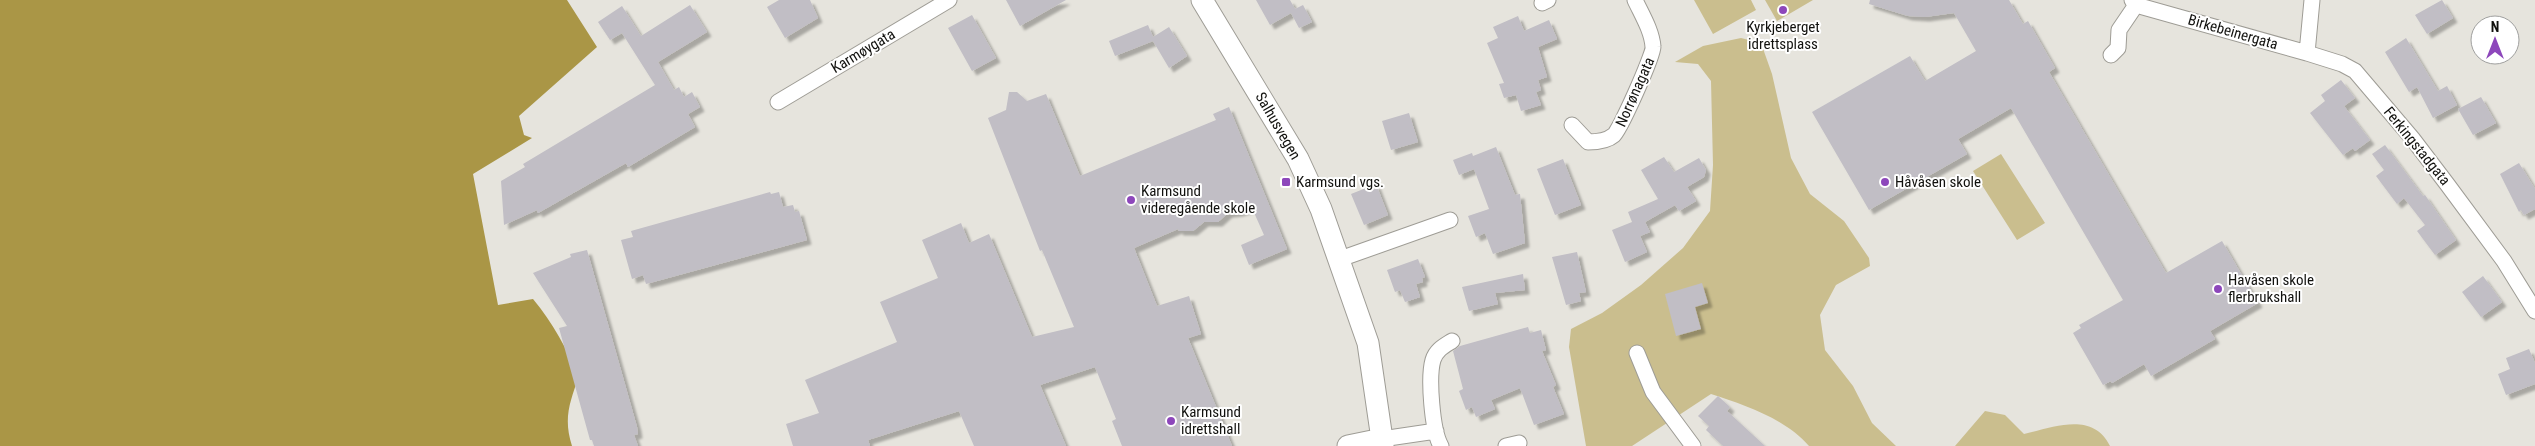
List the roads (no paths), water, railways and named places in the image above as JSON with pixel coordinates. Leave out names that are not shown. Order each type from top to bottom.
[{"type":"main road","name":"Salhusvegen","points":[[1202,0],[1298,159],[1321,209],[1340,259],[1368,344],[1382,443]]},
{"type":"main road","points":[[1348,446],[1382,443]]},
{"type":"street","name":"Karmøygata","points":[[778,102],[948,0]]},
{"type":"street","name":"Norrønagata","points":[[1572,125],[1588,142],[1614,136],[1620,128],[1627,107],[1651,59],[1653,48],[1636,0]]},
{"type":"street","points":[[2306,53],[2312,0]]},
{"type":"street","points":[[2111,55],[2118,48],[2119,30],[2134,2]]},
{"type":"street","name":"Birkebeinergata","points":[[2134,2],[2306,53]]},
{"type":"street","name":"Ferkingstadgata","points":[[2306,53],[2342,64],[2355,71],[2447,184],[2504,260],[2535,311]]},
{"type":"street","points":[[1340,259],[1450,220]]},
{"type":"street","points":[[1441,446],[1436,431],[1431,389],[1433,360],[1438,351],[1452,341]]},
{"type":"street","points":[[1637,353],[1653,392],[1693,446]]},
{"type":"street","points":[[1382,443],[1436,431]]},
{"type":"place","name":"Kyrkjeberget idrettsplass","points":[[1783,10]]},
{"type":"place","name":"Karmsund vgs.","points":[[1286,182]]},
{"type":"place","name":"Håvåsen skole","points":[[1885,182]]},
{"type":"place","name":"Karmsund videregående skole","points":[[1131,200]]},
{"type":"place","name":"Havåsen skole flerbrukshall","points":[[2218,289]]},
{"type":"place","name":"Karmsund idrettshall","points":[[1171,421]]}]
